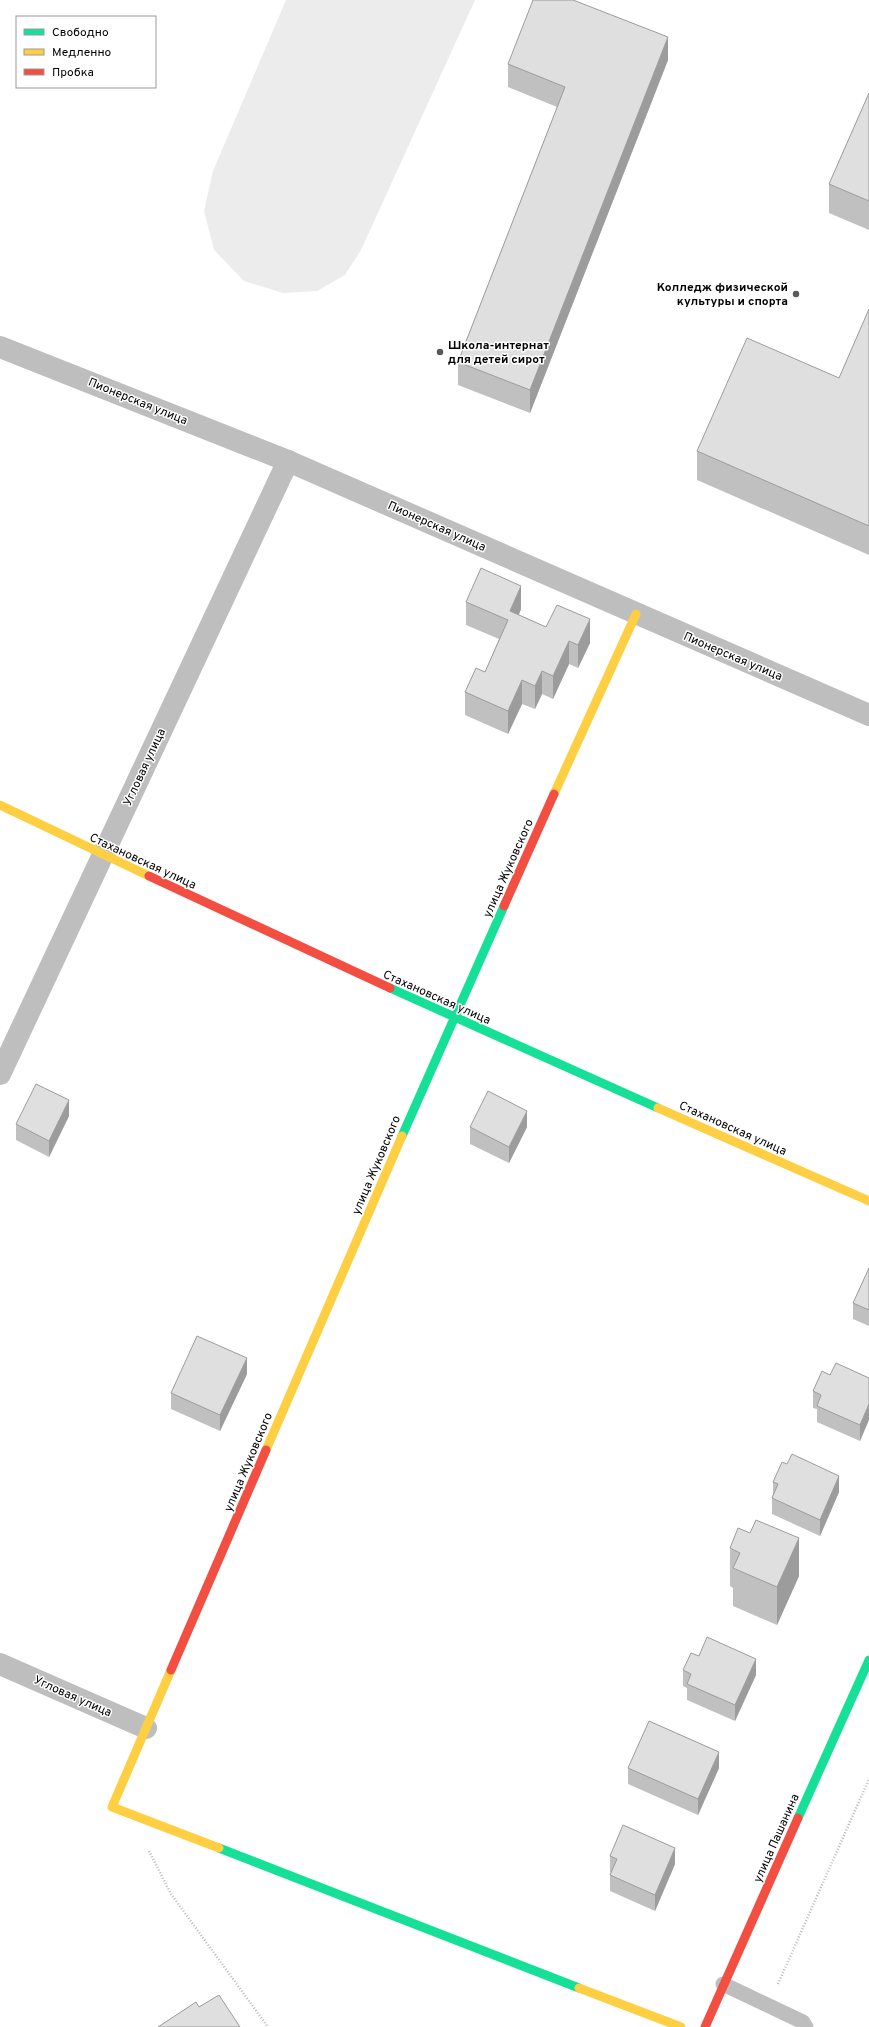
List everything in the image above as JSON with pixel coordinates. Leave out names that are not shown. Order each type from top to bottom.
[{"type":"street","name":"Пионерская улица","points":[[0,347],[288,461],[869,715]]},
{"type":"street","name":"Угловая улица","points":[[0,1074],[288,461]]},
{"type":"street","name":"улица Жуковского","points":[[636,614],[453,1018],[112,1807],[681,2027]]},
{"type":"street","name":"Стахановская улица","points":[[0,805],[102,855],[453,1018],[869,1201]]},
{"type":"street","name":"улица Пашанина","points":[[705,2027],[869,1660]]},
{"type":"street","name":"Угловая улица","points":[[0,1664],[146,1728]]},
{"type":"lane","points":[[723,1984],[803,2022],[806,2027]]},
{"type":"path","points":[[769,2006],[869,1780]]},
{"type":"path","points":[[146,1846],[171,1894],[268,2027]]},
{"type":"shaded area","points":[[286,0],[475,0],[361,250],[345,275],[317,291],[283,293],[244,281],[214,250],[204,211],[213,171]]},
{"type":"building","points":[[533,0],[573,0],[668,37],[530,390],[458,362],[565,87],[508,64]]},
{"type":"building","points":[[869,93],[869,201],[829,184]]},
{"type":"building","points":[[869,309],[869,526],[697,451],[747,338],[839,378]]},
{"type":"building","points":[[481,568],[521,586],[510,611],[546,627],[557,605],[590,619],[578,645],[569,641],[553,676],[542,671],[535,686],[522,680],[508,711],[465,692],[476,668],[485,672],[508,620],[466,602]]},
{"type":"building","points":[[36,1084],[69,1100],[49,1141],[16,1124]]},
{"type":"building","points":[[488,1091],[527,1111],[509,1147],[470,1127]]},
{"type":"building","points":[[869,1268],[869,1310],[853,1303]]},
{"type":"building","points":[[197,1336],[247,1358],[220,1415],[171,1393]]},
{"type":"building","points":[[836,1363],[869,1378],[869,1404],[860,1425],[817,1406],[821,1395],[813,1391],[822,1371],[830,1375]]},
{"type":"building","points":[[792,1454],[839,1476],[820,1520],[772,1498],[778,1484],[773,1482],[782,1462],[787,1464]]},
{"type":"building","points":[[756,1520],[799,1538],[777,1587],[733,1568],[740,1553],[730,1548],[738,1528],[750,1533]]},
{"type":"building","points":[[707,1637],[756,1659],[735,1705],[687,1684],[691,1674],[683,1670],[691,1653],[699,1656]]},
{"type":"building","points":[[649,1721],[719,1752],[698,1799],[628,1768]]},
{"type":"building","points":[[623,1825],[675,1848],[655,1895],[610,1875],[617,1859],[610,1856]]},
{"type":"building","points":[[219,1995],[240,2027],[158,2027],[196,2002],[199,2007]]},
{"type":"traffic: fast","points":[[402,1136],[504,906]]},
{"type":"traffic: fast","points":[[390,988],[658,1108]]},
{"type":"traffic: fast","points":[[798,1818],[869,1660]]},
{"type":"traffic: fast","points":[[219,1848],[579,1988]]},
{"type":"traffic: slow","points":[[554,794],[636,614]]},
{"type":"traffic: slow","points":[[0,805],[149,876]]},
{"type":"traffic: slow","points":[[658,1108],[869,1201]]},
{"type":"traffic: slow","points":[[266,1450],[402,1136]]},
{"type":"traffic: slow","points":[[171,1670],[112,1807],[219,1848]]},
{"type":"traffic: slow","points":[[579,1988],[681,2027]]},
{"type":"traffic: jam","points":[[504,906],[554,794]]},
{"type":"traffic: jam","points":[[149,876],[390,988]]},
{"type":"traffic: jam","points":[[171,1670],[266,1450]]},
{"type":"traffic: jam","points":[[705,2027],[798,1818]]},
{"type":"place","name":"Колледж физической культуры и спорта","points":[[796,294]]},
{"type":"place","name":"Школа-интернат для детей сирот","points":[[440,352]]}]
